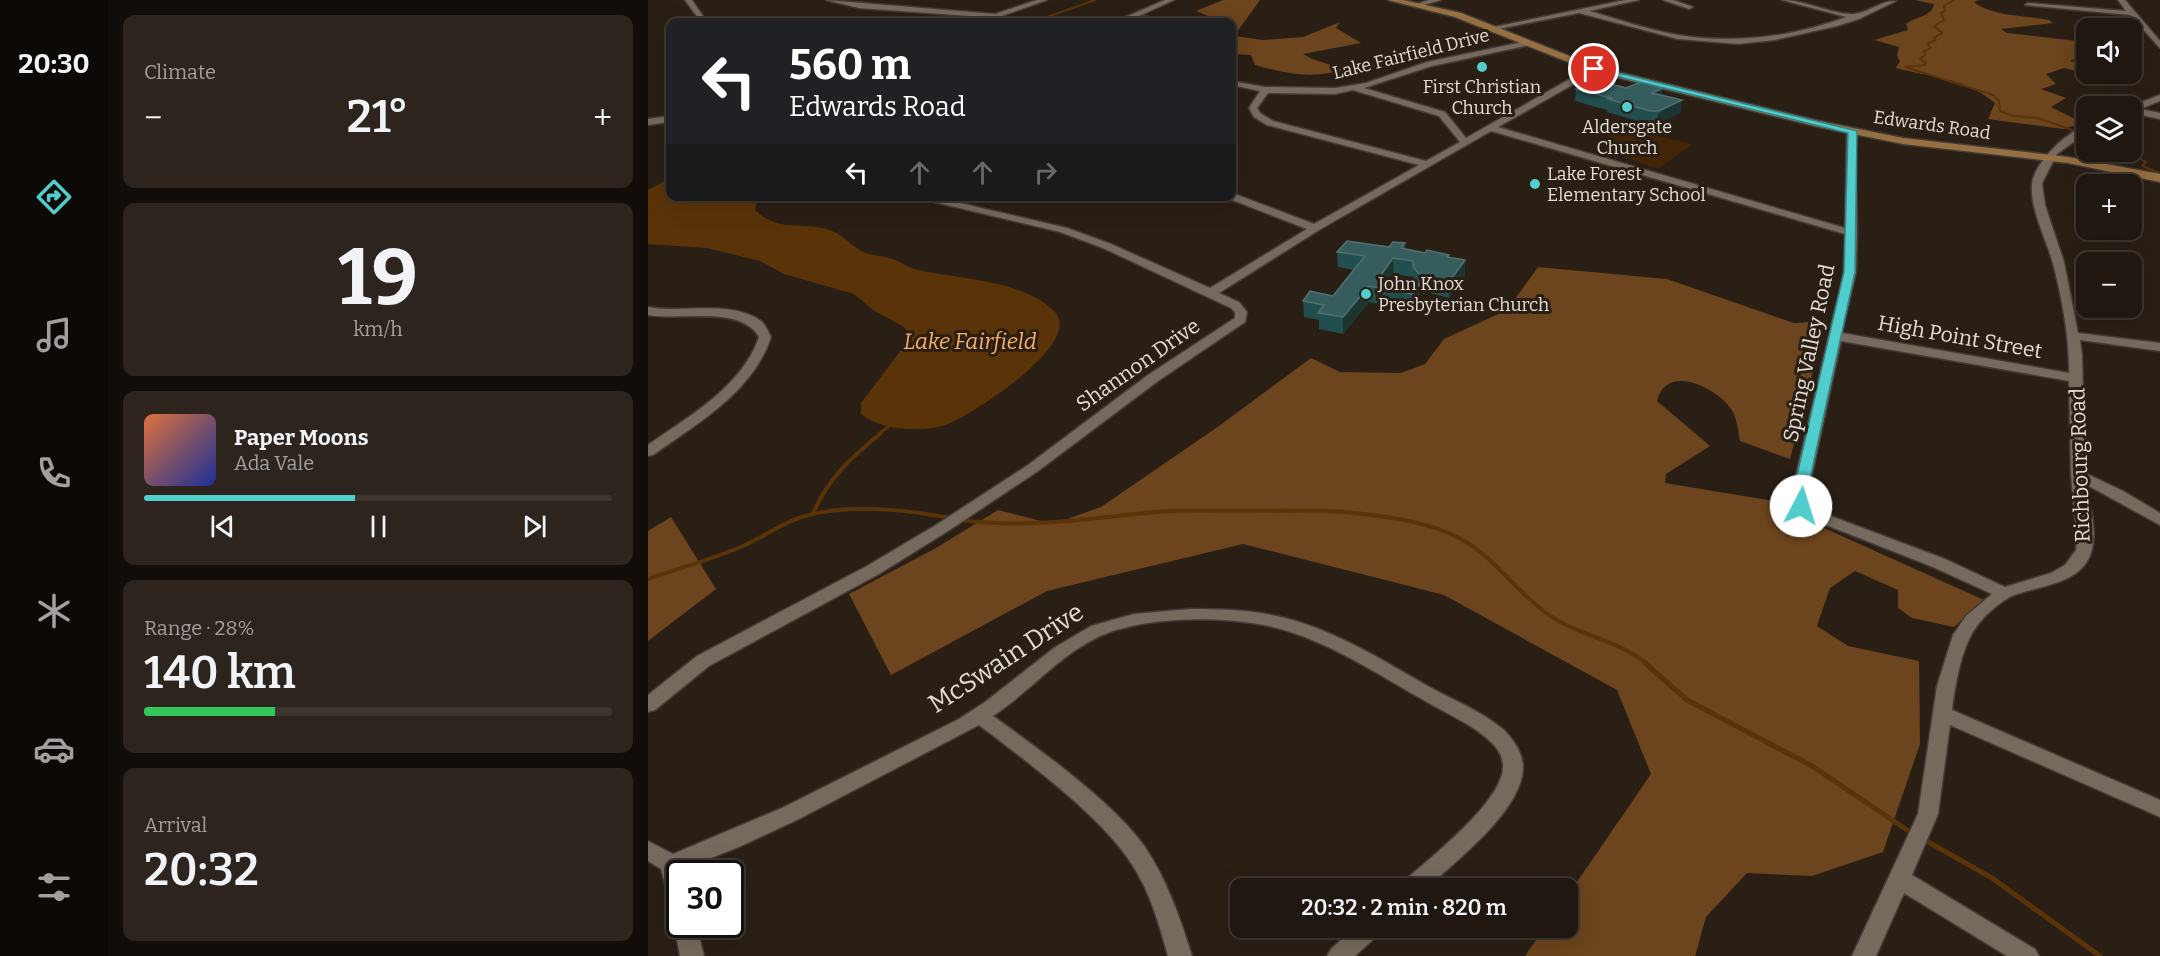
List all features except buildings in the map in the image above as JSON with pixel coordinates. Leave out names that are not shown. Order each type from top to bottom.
[{"type":"street","points":[[688,0],[701,18]]},
{"type":"street","points":[[829,0],[859,6],[996,15],[1044,0]]},
{"type":"street","points":[[1130,17],[1171,0]]},
{"type":"street","name":"Edwards Road","points":[[1392,0],[1458,15],[1594,69],[1852,131],[1930,145],[2049,158],[2160,178]]},
{"type":"street","points":[[1417,5],[1438,0]]},
{"type":"street","points":[[1493,28],[1636,0]]},
{"type":"street","points":[[1666,0],[1689,7]]},
{"type":"street","points":[[1785,0],[1856,17]]},
{"type":"street","points":[[2121,0],[2160,46]]},
{"type":"street","points":[[1579,11],[1671,36],[1731,42],[1775,38],[1856,17],[1893,2]]},
{"type":"street","points":[[2028,5],[2130,13]]},
{"type":"street","points":[[1130,17],[1138,18]]},
{"type":"street","name":"Lake Fairfield Drive","points":[[1236,84],[1265,90],[1320,92],[1354,88],[1430,64],[1527,43]]},
{"type":"street","name":"Shannon Drive","points":[[648,705],[703,661],[873,570],[942,528],[1033,468],[1153,378],[1239,322],[1242,316],[1238,308],[1211,293],[1315,228],[1594,69]]},
{"type":"street","points":[[1354,88],[1442,114],[1465,142]]},
{"type":"street","points":[[1265,90],[1253,108],[1257,115],[1270,123],[1426,164]]},
{"type":"street","points":[[2142,105],[2160,98]]},
{"type":"street","points":[[2142,112],[2160,116]]},
{"type":"street","points":[[648,122],[666,120]]},
{"type":"street","points":[[1491,128],[1852,233]]},
{"type":"street","name":"Spring Valley Road","points":[[1852,131],[1850,272],[1801,488],[1801,506],[1822,519],[1939,563],[2004,593]]},
{"type":"street","name":"Richbourg Road","points":[[1864,956],[1928,814],[1950,667],[1962,635],[1972,620],[2004,593],[2057,577],[2071,569],[2080,559],[2085,539],[2078,475],[2074,336],[2058,262],[2037,190],[2038,178],[2049,158],[2057,148],[2076,136]]},
{"type":"street","points":[[1236,198],[1315,228]]},
{"type":"street","points":[[936,201],[1063,230],[1107,246],[1211,293]]},
{"type":"street","points":[[648,311],[660,314],[712,312],[735,316],[757,324],[765,337],[763,345],[748,368],[729,390],[648,452]]},
{"type":"street","name":"High Point Street","points":[[1836,336],[2076,378]]},
{"type":"street","points":[[2074,336],[2160,347]]},
{"type":"street","points":[[2078,475],[2118,494],[2160,520]]},
{"type":"street","name":"McSwain Drive","points":[[682,860],[733,841],[980,716],[1074,643],[1118,623],[1162,617],[1240,616],[1263,619],[1302,630],[1374,665],[1476,721],[1500,738],[1509,750],[1513,759],[1513,776],[1497,805],[1422,878]]},
{"type":"street","points":[[1942,712],[2160,809]]},
{"type":"street","points":[[980,716],[1046,765],[1113,825],[1138,855],[1154,884],[1171,925],[1180,956]]},
{"type":"street","points":[[648,850],[666,861]]},
{"type":"street","points":[[1904,870],[2026,956]]},
{"type":"street","points":[[688,938],[692,956]]},
{"type":"street","points":[[1339,956],[1359,938]]},
{"type":"shaded area","points":[[1223,0],[1260,0],[1236,33],[1236,18],[1213,18],[1196,11]]},
{"type":"shaded area","points":[[1914,0],[1979,0],[1974,2],[1991,10],[2049,20],[2053,23],[2001,29],[2007,33],[2076,41],[2076,58],[2070,61],[2076,62],[2076,71],[2064,68],[2046,74],[2056,84],[2041,89],[2066,98],[2051,107],[2076,120],[2076,125],[2063,129],[1988,119],[1995,103],[1983,94],[1960,83],[1896,68],[1900,61],[1897,56],[1899,47],[1874,40],[1908,30],[1906,24],[1927,14],[1934,4]]},
{"type":"shaded area","points":[[1340,22],[1336,28],[1361,43],[1303,54],[1343,70],[1332,73],[1310,75],[1277,71],[1255,65],[1251,55],[1236,54],[1236,36],[1263,40],[1303,37]]},
{"type":"shaded area","points":[[1619,128],[1691,145],[1658,169],[1608,151],[1602,146],[1603,140]]},
{"type":"shaded area","points":[[1538,267],[1667,279],[1794,323],[1826,321],[1790,459],[1740,441],[1735,416],[1724,401],[1692,382],[1680,381],[1670,383],[1662,390],[1657,401],[1710,446],[1666,474],[1665,483],[1780,502],[1824,528],[1984,600],[1954,627],[1912,618],[1898,608],[1898,590],[1855,571],[1830,588],[1817,626],[1848,646],[1919,661],[1920,744],[1883,852],[1812,876],[1747,873],[1706,917],[1695,956],[1525,956],[1537,938],[1578,938],[1578,880],[1651,774],[1617,690],[1444,595],[1243,544],[1047,591],[891,675],[849,594],[936,548],[998,510],[1053,524],[1101,507],[1219,426],[1311,358],[1340,372],[1401,373],[1425,364],[1444,339],[1507,310]]},
{"type":"shaded area","points":[[671,517],[716,589],[648,641],[648,531]]},
{"type":"water","name":"Lake Fairfield","points":[[666,180],[666,201],[757,201],[755,210],[774,222],[822,228],[836,233],[866,253],[893,259],[915,269],[990,282],[1026,293],[1042,301],[1055,312],[1060,325],[1054,341],[1022,376],[961,418],[927,429],[903,429],[879,424],[861,414],[861,403],[907,342],[909,333],[904,327],[873,310],[854,294],[784,274],[760,261],[707,248],[648,244],[648,190]]},
{"type":"waterway","points":[[1044,18],[1095,0]]},
{"type":"waterway","points":[[1954,0],[1944,6],[1945,11],[1941,13],[1944,20],[1934,26],[1942,33],[1934,38],[1936,40],[1927,44],[1931,48],[1924,51],[1925,55],[1920,59],[1926,63],[1925,65],[1905,67],[1993,95],[1999,101],[2000,111],[2013,116],[2038,118],[2072,130]]},
{"type":"waterway","points":[[2142,160],[2146,162],[2142,166],[2160,173]]},
{"type":"waterway","points":[[879,434],[889,426]]},
{"type":"waterway","points":[[813,514],[833,479],[850,460],[881,433]]},
{"type":"waterway","points":[[648,579],[732,551],[789,522],[823,512],[878,509],[951,518]]},
{"type":"waterway","points":[[961,520],[1034,523],[1165,511],[1323,511],[1410,521],[1449,533],[1473,546],[1546,613],[1558,621],[1623,649],[1647,664]]},
{"type":"waterway","points":[[1645,663],[1687,700],[1812,766],[1913,834]]},
{"type":"waterway","points":[[1923,839],[1992,878],[2100,956]]},
{"type":"place","name":"First Christian Church","points":[[1482,67]]},
{"type":"place","name":"Aldersgate Church","points":[[1627,107]]},
{"type":"place","name":"Lake Forest Elementary School","points":[[1535,184]]},
{"type":"place","name":"John Knox Presbyterian Church","points":[[1366,294]]},
{"type":"route","points":[[1594,69],[1852,131],[1850,272],[1801,488],[1801,506]]}]
